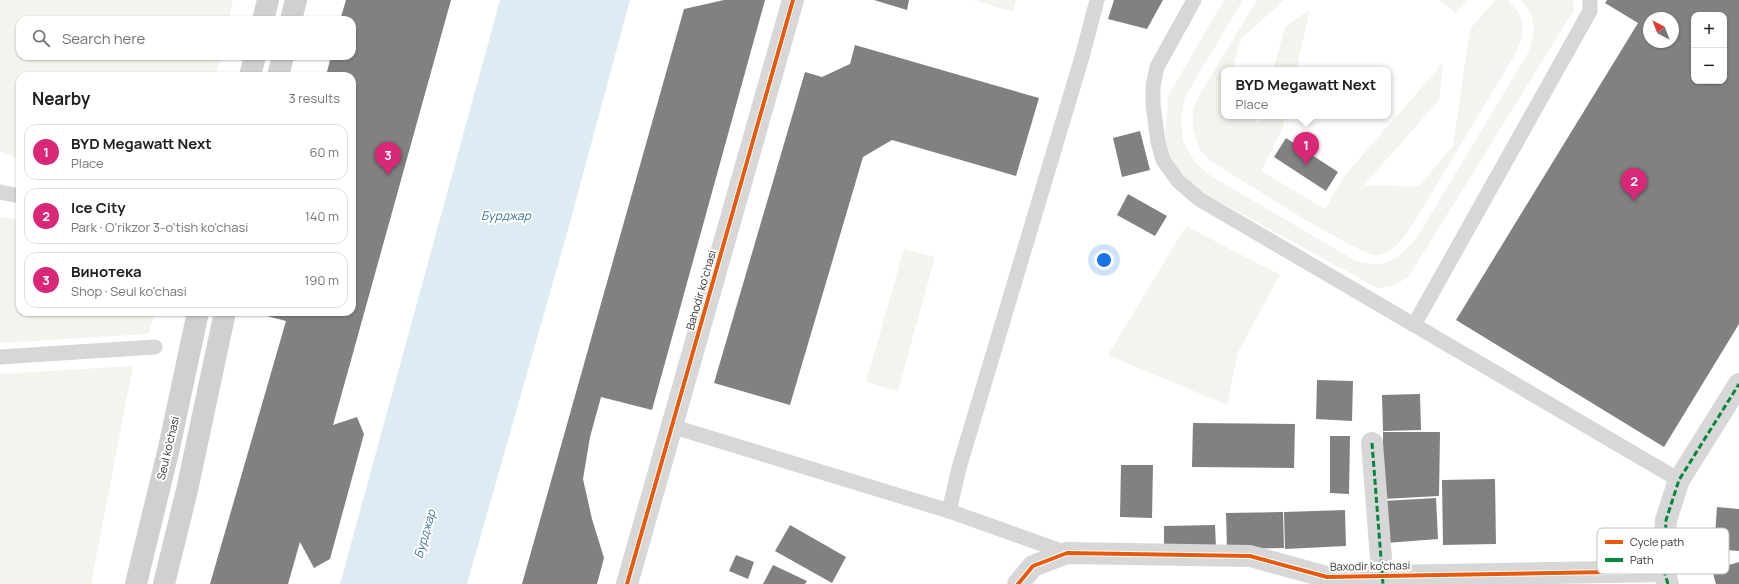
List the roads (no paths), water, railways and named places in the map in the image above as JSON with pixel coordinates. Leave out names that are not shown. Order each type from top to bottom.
[{"type":"main road","points":[[264,16],[268,0]]},
{"type":"main road","points":[[292,16],[296,0]]},
{"type":"main road","points":[[251,72],[254,60]]},
{"type":"main road","points":[[279,72],[282,60]]},
{"type":"main road","name":"Seul ko'chasi","points":[[136,584],[169,448],[197,316]]},
{"type":"main road","points":[[164,584],[187,490],[224,316]]},
{"type":"street","name":"Bahodir koʻchasi","points":[[627,584],[793,0]]},
{"type":"street","points":[[1666,528],[1666,520],[1679,480],[1739,384]]},
{"type":"street","points":[[1372,443],[1383,579]]},
{"type":"street","name":"Baxodir ko'chasi","points":[[1018,584],[1033,566],[1067,553],[1250,556],[1327,577],[1383,579],[1666,577]]},
{"type":"lane","points":[[949,511],[959,468],[1080,64],[1097,0]]},
{"type":"lane","points":[[1194,0],[1157,67],[1153,86],[1153,104],[1161,155],[1167,167],[1178,181],[1199,199],[1679,480]]},
{"type":"lane","points":[[1414,325],[1590,11],[1590,0]]},
{"type":"lane","points":[[0,192],[16,195]]},
{"type":"lane","points":[[0,357],[155,347]]},
{"type":"lane","points":[[671,426],[949,511],[1067,553]]},
{"type":"water","name":"Бурджар","points":[[500,0],[630,0],[569,226],[467,584],[340,584]]},
{"type":"place","name":"BYD Megawatt Next","points":[[1306,165]]},
{"type":"place","name":"Винотека","points":[[388,175]]},
{"type":"place","name":"Ice City","points":[[1634,201]]}]
